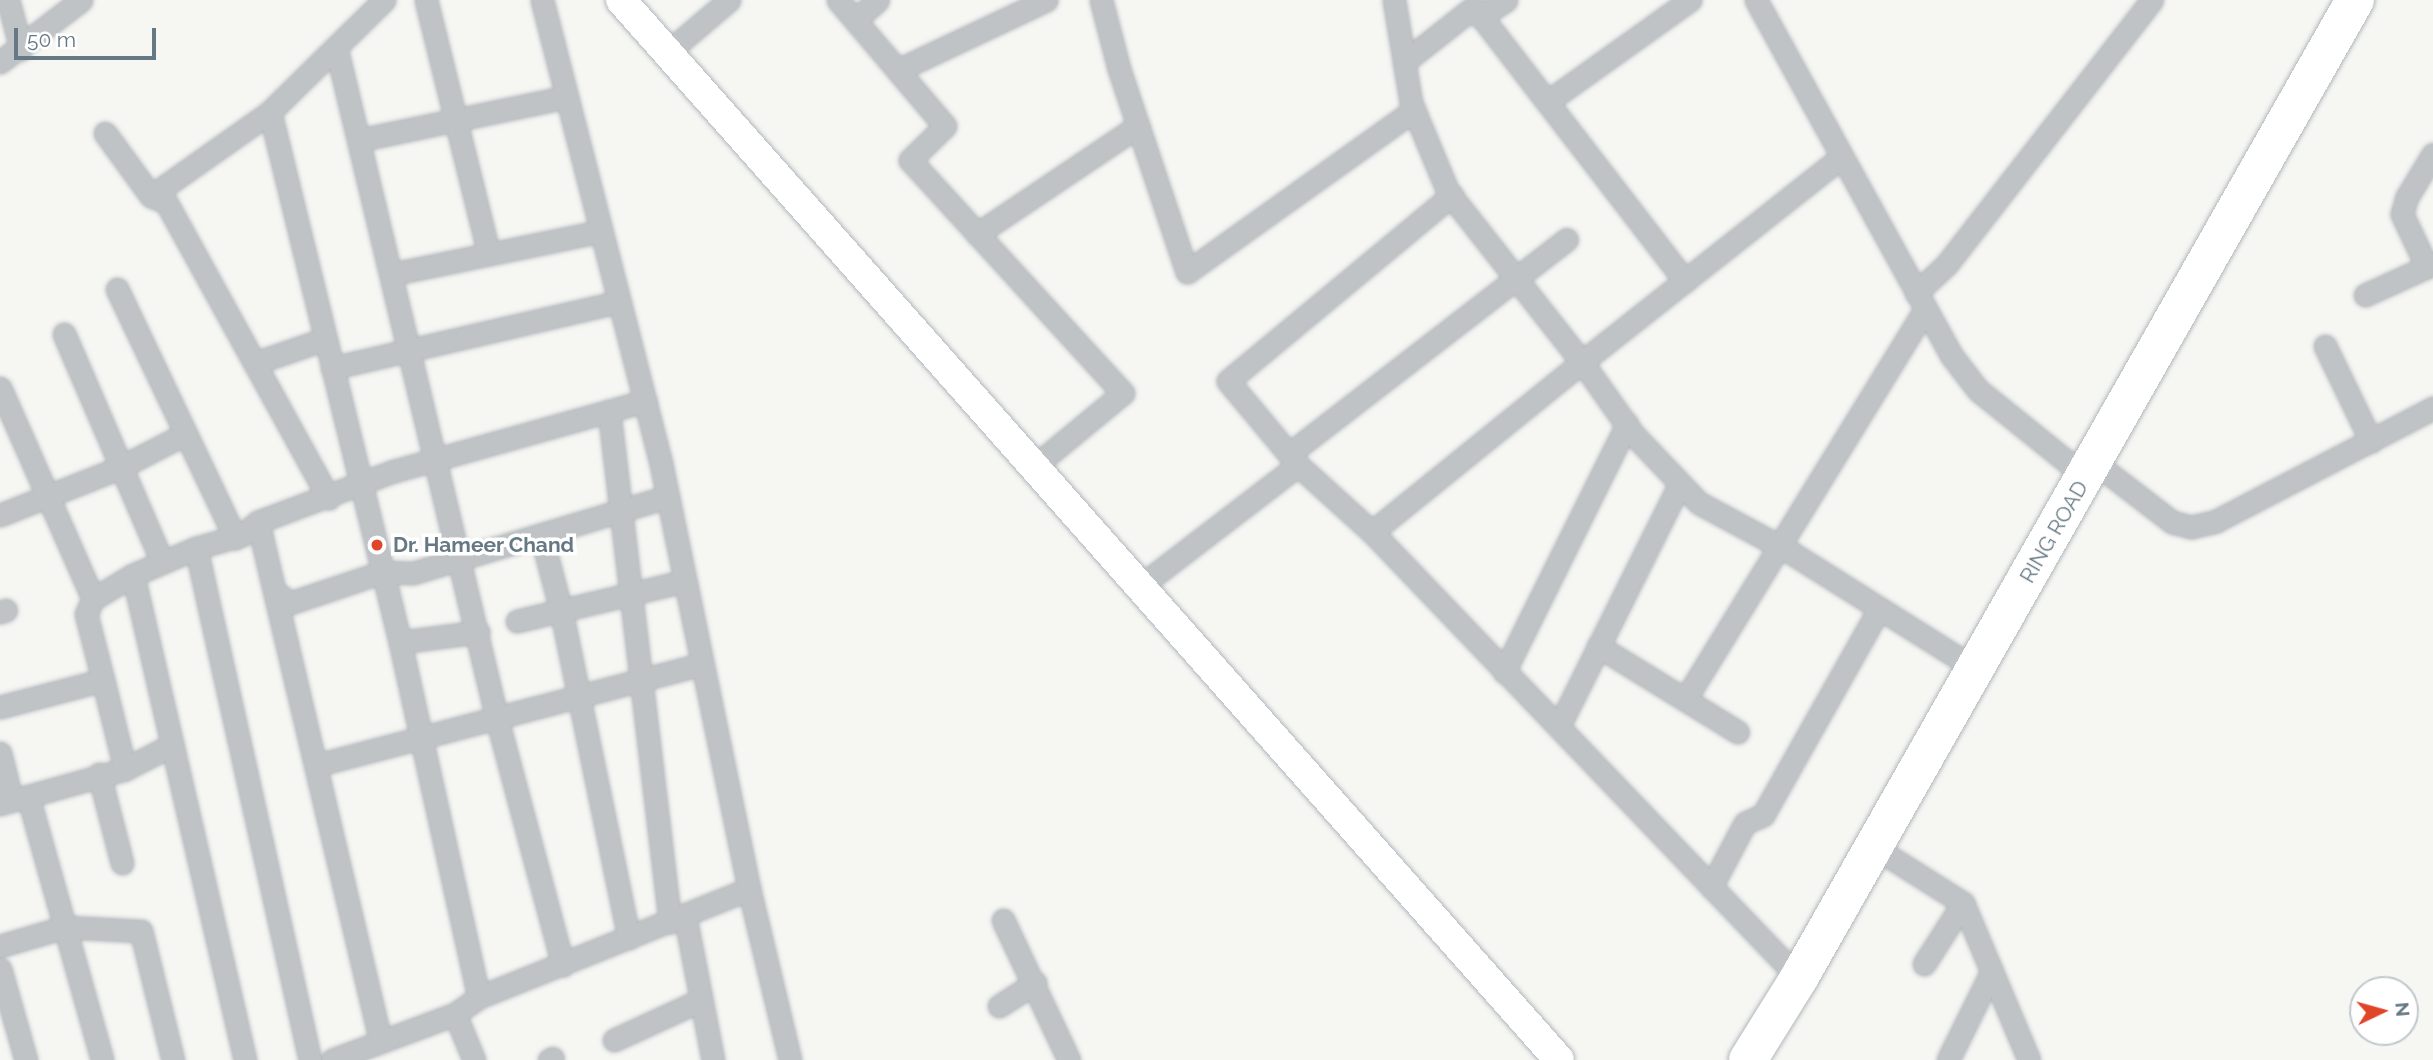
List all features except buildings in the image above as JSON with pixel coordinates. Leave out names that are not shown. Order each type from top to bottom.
[{"type":"highway","name":"RING ROAD","points":[[1757,1057],[1799,978],[2355,0]]},
{"type":"street","points":[[8,0],[21,49]]},
{"type":"street","points":[[151,196],[270,112],[384,0]]},
{"type":"street","points":[[426,0],[488,251]]},
{"type":"street","points":[[541,0],[645,401],[748,889],[790,1060]]},
{"type":"street","points":[[621,0],[1143,584],[1559,1060]]},
{"type":"street","points":[[668,52],[729,0]]},
{"type":"street","points":[[838,0],[946,126],[909,160],[1123,393],[1036,465]]},
{"type":"street","points":[[855,20],[878,0]]},
{"type":"street","points":[[898,70],[1046,0]]},
{"type":"street","points":[[1394,0],[1414,110],[1451,195],[1582,362],[1627,424],[1699,503],[1779,547],[1976,669]]},
{"type":"street","points":[[1480,17],[1506,0]]},
{"type":"street","points":[[1547,102],[1690,0]]},
{"type":"street","points":[[1756,0],[1951,355],[1978,390],[2090,470],[2172,522],[2191,527],[2216,521],[2433,408]]},
{"type":"street","points":[[1686,698],[1779,547],[1921,301],[2152,0]]},
{"type":"street","points":[[0,62],[21,49],[73,3]]},
{"type":"street","points":[[1108,3],[1138,126],[1187,272],[1414,110]]},
{"type":"street","points":[[1405,62],[1474,6],[1685,281]]},
{"type":"street","points":[[336,47],[461,558],[497,719],[563,965]]},
{"type":"street","points":[[359,140],[566,97]]},
{"type":"street","points":[[270,112],[400,642],[479,998]]},
{"type":"street","points":[[977,234],[1138,126]]},
{"type":"street","points":[[105,133],[151,196],[166,202],[329,498]]},
{"type":"street","points":[[2365,295],[2430,265],[2402,214],[2407,197],[2433,154]]},
{"type":"street","points":[[1372,532],[1842,157]]},
{"type":"street","points":[[1451,195],[1228,381],[1294,459],[1372,532],[1799,978]]},
{"type":"street","points":[[392,274],[488,251],[601,230]]},
{"type":"street","points":[[1143,584],[1567,239]]},
{"type":"street","points":[[117,289],[234,538]]},
{"type":"street","points":[[332,368],[620,302]]},
{"type":"street","points":[[64,334],[162,562]]},
{"type":"street","points":[[255,363],[325,339]]},
{"type":"street","points":[[2325,346],[2371,441]]},
{"type":"street","points":[[0,388],[93,599]]},
{"type":"street","points":[[125,769],[86,614],[93,599],[133,575],[196,548],[234,538],[258,522],[437,459],[645,401]]},
{"type":"street","points":[[609,411],[638,678],[677,919],[701,1000],[713,1060]]},
{"type":"street","points":[[1504,672],[1627,424]]},
{"type":"street","points":[[0,515],[121,467],[185,434]]},
{"type":"street","points":[[1559,726],[1680,482]]},
{"type":"street","points":[[278,594],[290,603],[382,572],[413,573],[667,497]]},
{"type":"street","points":[[258,522],[278,594],[380,1039]]},
{"type":"street","points":[[541,535],[561,610],[629,937]]},
{"type":"street","points":[[196,548],[310,1060]]},
{"type":"street","points":[[133,575],[245,1060]]},
{"type":"street","points":[[517,621],[685,581]]},
{"type":"street","points":[[1711,887],[1745,823],[1763,815],[1879,609]]},
{"type":"street","points":[[400,642],[478,632]]},
{"type":"street","points":[[1598,646],[1738,732]]},
{"type":"street","points":[[317,765],[422,740],[638,678],[702,664]]},
{"type":"street","points":[[0,707],[103,680]]},
{"type":"street","points":[[13,800],[99,774],[125,769],[172,745]]},
{"type":"street","points":[[0,753],[13,800],[65,927],[102,1060]]},
{"type":"street","points":[[99,774],[122,863]]},
{"type":"street","points":[[1874,847],[1963,902],[2029,1060]]},
{"type":"street","points":[[331,1060],[380,1039],[455,1014],[479,998],[748,889]]},
{"type":"street","points":[[1924,964],[1963,902]]},
{"type":"street","points":[[1003,920],[1069,1060]]},
{"type":"street","points":[[0,946],[65,927],[141,932],[173,1060]]},
{"type":"street","points":[[0,969],[26,1060]]},
{"type":"street","points":[[1948,1060],[1992,971]]},
{"type":"street","points":[[999,1006],[1035,983]]},
{"type":"street","points":[[614,1040],[701,1000]]},
{"type":"street","points":[[455,1014],[474,1060]]},
{"type":"place","name":"Dr. Hameer Chand","points":[[377,545]]}]
